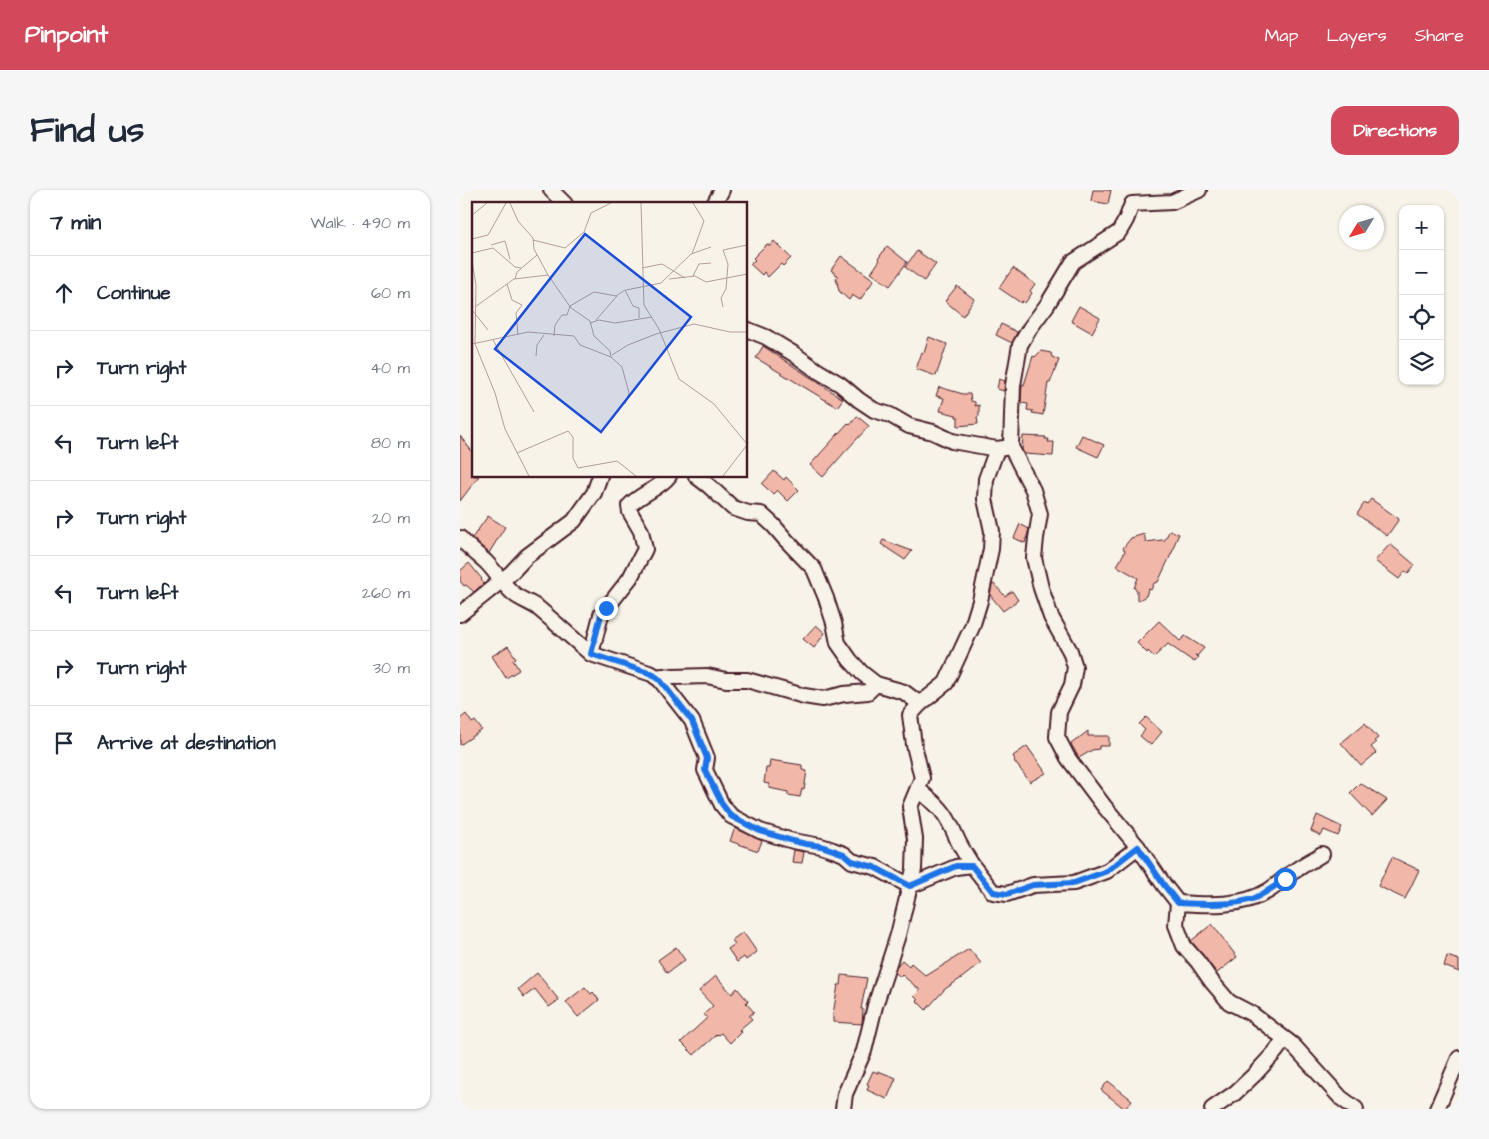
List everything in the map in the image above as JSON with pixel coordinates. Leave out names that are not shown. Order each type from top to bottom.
[{"type":"street","points":[[551,190],[563,202]]},
{"type":"street","points":[[715,202],[722,190]]},
{"type":"street","points":[[843,1109],[845,1094],[864,1051],[875,1006],[898,935],[914,869],[915,839],[910,807],[922,778],[912,737],[910,715],[920,704],[946,683],[975,618],[991,549],[992,531],[985,499],[986,478],[988,469],[1004,448],[1020,345],[1073,262],[1119,232],[1132,204],[1172,202],[1199,190]]},
{"type":"street","points":[[748,330],[766,337],[794,354],[840,384],[874,410],[890,415],[910,426],[933,432],[952,441],[1004,448],[1033,490],[1040,514],[1034,558],[1041,588],[1051,616],[1070,651],[1075,667],[1072,685],[1059,712],[1057,737],[1068,758],[1138,847],[1178,903],[1176,924],[1184,946],[1212,982],[1229,1002],[1252,1014],[1293,1045],[1341,1098],[1356,1109]]},
{"type":"street","points":[[980,445],[984,462],[988,469]]},
{"type":"street","points":[[460,614],[501,581],[527,556],[574,521],[594,492],[599,478]]},
{"type":"street","points":[[591,654],[601,615],[630,578],[645,549],[641,531],[630,512],[629,506],[634,500],[663,483],[667,478]]},
{"type":"street","points":[[699,478],[732,508],[748,513],[761,514],[773,525],[814,569],[826,598],[838,643],[850,660],[876,684],[904,692],[920,704]]},
{"type":"street","points":[[460,538],[486,562],[515,595],[534,605],[591,654],[622,663],[656,677],[667,688],[692,721],[707,758],[705,770],[722,804],[731,816],[760,831],[793,841],[821,846],[844,854],[852,861],[874,867],[910,886]]},
{"type":"street","points":[[656,677],[707,676],[726,680],[747,680],[804,696],[823,698],[868,692],[876,684]]},
{"type":"street","points":[[918,788],[948,819],[972,866],[993,892],[1007,894],[1033,885],[1074,883],[1107,871],[1138,847]]},
{"type":"street","points":[[1178,903],[1203,905],[1245,901],[1255,898],[1269,890],[1296,869],[1322,854]]},
{"type":"street","points":[[910,886],[956,866],[972,866]]},
{"type":"street","points":[[1212,1109],[1254,1075],[1286,1040]]},
{"type":"street","points":[[1437,1109],[1459,1058]]},
{"type":"building","points":[[1093,190],[1111,190],[1108,204],[1091,201]]},
{"type":"building","points":[[774,241],[791,258],[783,266],[781,264],[768,277],[764,272],[762,275],[750,264],[755,260],[753,258],[767,244],[770,246]]},
{"type":"building","points":[[887,246],[907,262],[890,286],[871,273]]},
{"type":"building","points":[[917,251],[936,264],[924,281],[905,267]]},
{"type":"building","points":[[841,256],[874,280],[860,300],[852,295],[849,300],[839,291],[836,278],[838,276],[831,270]]},
{"type":"building","points":[[1013,268],[1035,284],[1030,291],[1032,293],[1025,303],[1022,301],[1021,303],[999,288]]},
{"type":"building","points":[[957,286],[974,299],[963,316],[945,301]]},
{"type":"building","points":[[1079,306],[1100,318],[1092,333],[1071,321]]},
{"type":"building","points":[[1001,324],[1017,332],[1012,343],[996,335]]},
{"type":"building","points":[[929,337],[947,344],[936,376],[916,369]]},
{"type":"building","points":[[763,346],[843,399],[837,407],[756,358]]},
{"type":"building","points":[[1041,351],[1051,353],[1052,357],[1059,360],[1050,383],[1048,383],[1043,415],[1032,413],[1033,411],[1027,410],[1028,404],[1021,403],[1022,384],[1024,385],[1033,356],[1035,357]]},
{"type":"building","points":[[999,379],[1005,381],[1004,391],[997,389]]},
{"type":"building","points":[[939,387],[963,394],[970,394],[971,401],[975,402],[975,406],[979,405],[978,424],[958,426],[958,417],[956,415],[940,411],[944,398],[936,396]]},
{"type":"building","points":[[857,416],[869,426],[823,477],[810,465],[848,423],[850,425]]},
{"type":"building","points":[[1082,435],[1104,445],[1098,457],[1076,447]]},
{"type":"building","points":[[460,436],[472,451],[472,478],[477,478],[460,501]]},
{"type":"building","points":[[1023,436],[1046,437],[1045,439],[1049,439],[1048,442],[1054,442],[1053,456],[1025,454],[1022,450]]},
{"type":"building","points":[[774,471],[784,480],[786,477],[799,490],[788,501],[777,490],[773,494],[762,484]]},
{"type":"building","points":[[1371,499],[1399,519],[1387,536],[1357,514],[1365,502],[1367,504]]},
{"type":"building","points":[[488,516],[505,527],[489,553],[472,538]]},
{"type":"building","points":[[1020,524],[1029,529],[1025,543],[1014,538]]},
{"type":"building","points":[[1170,530],[1179,534],[1175,546],[1158,582],[1154,583],[1151,590],[1148,589],[1146,596],[1137,601],[1137,590],[1134,588],[1138,578],[1117,566],[1125,551],[1123,548],[1131,538],[1144,534],[1146,542],[1164,541]]},
{"type":"building","points":[[883,540],[912,551],[905,560],[881,544]]},
{"type":"building","points":[[1390,544],[1415,565],[1408,573],[1405,571],[1399,579],[1375,561]]},
{"type":"building","points":[[469,563],[484,583],[474,592],[460,581],[460,571]]},
{"type":"building","points":[[994,584],[1005,596],[1012,591],[1018,600],[1003,611],[990,595],[992,585]]},
{"type":"building","points":[[1159,621],[1180,641],[1185,636],[1204,648],[1197,656],[1195,655],[1198,657],[1194,662],[1168,644],[1154,657],[1137,643]]},
{"type":"building","points":[[816,625],[825,633],[814,648],[803,639]]},
{"type":"building","points":[[508,646],[516,658],[513,660],[519,670],[506,678],[492,656]]},
{"type":"building","points":[[466,714],[472,723],[475,721],[482,730],[460,745],[460,719]]},
{"type":"building","points":[[1146,717],[1162,732],[1151,745],[1140,736],[1145,730],[1139,724]]},
{"type":"building","points":[[1365,723],[1378,738],[1371,747],[1376,753],[1361,766],[1341,743]]},
{"type":"building","points":[[1088,731],[1088,736],[1109,736],[1109,746],[1099,746],[1099,749],[1092,750],[1079,758],[1071,744]]},
{"type":"building","points":[[1027,746],[1046,773],[1030,782],[1014,761],[1013,756]]},
{"type":"building","points":[[770,760],[802,765],[802,770],[807,771],[804,790],[802,789],[800,797],[769,788],[769,784],[764,783],[766,768],[769,768]]},
{"type":"building","points":[[1360,783],[1387,800],[1372,816],[1350,793]]},
{"type":"building","points":[[1317,815],[1342,827],[1338,836],[1324,830],[1321,836],[1311,831]]},
{"type":"building","points":[[735,828],[762,841],[758,851],[730,841]]},
{"type":"building","points":[[794,850],[804,852],[802,863],[792,862]]},
{"type":"building","points":[[1392,857],[1419,870],[1405,899],[1378,886]]},
{"type":"building","points":[[1212,924],[1237,957],[1217,973],[1191,941]]},
{"type":"building","points":[[743,932],[757,952],[746,960],[744,957],[737,962],[728,949],[735,944],[732,940]]},
{"type":"building","points":[[676,947],[685,960],[667,973],[658,960]]},
{"type":"building","points":[[969,949],[981,963],[945,989],[926,1010],[914,996],[920,990],[902,975],[900,977],[895,972],[902,960],[909,966],[911,963],[926,976]]},
{"type":"building","points":[[1447,956],[1459,960],[1459,972],[1444,966]]},
{"type":"building","points":[[537,973],[559,1000],[549,1007],[535,989],[524,997],[518,989]]},
{"type":"building","points":[[842,975],[867,978],[861,1009],[863,1009],[862,1024],[833,1022],[838,985],[841,985]]},
{"type":"building","points":[[716,976],[732,994],[737,988],[754,1012],[749,1016],[752,1019],[739,1030],[741,1032],[730,1043],[721,1033],[717,1034],[694,1055],[681,1042],[707,1018],[704,1014],[713,1006],[699,991]]},
{"type":"building","points":[[585,987],[591,994],[593,992],[599,1000],[578,1017],[566,1002]]},
{"type":"building","points":[[873,1071],[896,1078],[887,1099],[867,1090],[869,1085],[867,1084]]},
{"type":"building","points":[[1108,1081],[1132,1100],[1125,1109],[1101,1090]]},
{"type":"route","points":[[606,608],[601,615],[591,654],[652,674],[660,680],[692,721],[707,758],[705,770],[722,804],[731,816],[760,831],[793,841],[821,846],[844,854],[852,861],[874,867],[910,886],[956,866],[972,866],[993,892],[1007,894],[1033,885],[1074,883],[1107,871],[1138,847],[1178,903],[1203,905],[1245,901],[1255,898],[1285,879]]}]
